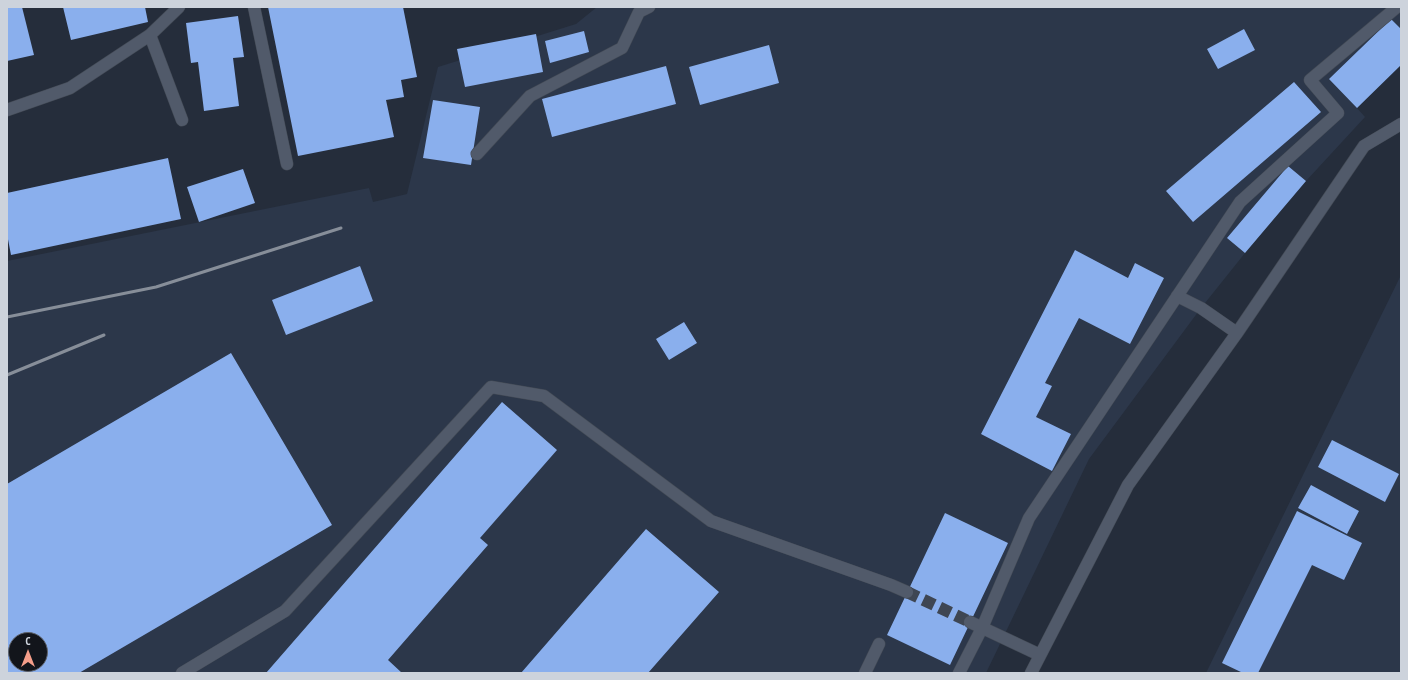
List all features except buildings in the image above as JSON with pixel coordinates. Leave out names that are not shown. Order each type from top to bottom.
[{"type":"lane","points":[[7,110],[70,88],[150,35],[179,7]]},
{"type":"lane","points":[[254,7],[287,164]]},
{"type":"lane","points":[[477,154],[530,96],[622,48],[639,12],[649,7]]},
{"type":"lane","points":[[959,673],[982,628],[1029,518],[1240,202],[1338,113],[1310,80],[1397,7],[1401,10]]},
{"type":"lane","points":[[150,35],[182,120]]},
{"type":"lane","points":[[1031,673],[1128,486],[1237,333],[1364,146],[1401,124]]},
{"type":"lane","points":[[1177,296],[1201,308],[1237,333]]},
{"type":"lane","points":[[182,673],[285,611],[491,387],[544,396],[711,521],[907,592]]},
{"type":"lane","points":[[970,622],[1040,655]]},
{"type":"lane","points":[[865,673],[879,644]]},
{"type":"shaded area","points":[[597,7],[1401,7],[1401,65],[1357,108],[1365,117],[1306,181],[1245,253],[1201,308],[1089,459],[986,673],[7,673],[7,261],[369,188],[373,202],[407,194],[438,67],[576,24]]},
{"type":"shaded area","points":[[1401,275],[1401,673],[1206,673]]},
{"type":"tunnel","points":[[907,592],[970,622]]},
{"type":"railway","points":[[7,317],[156,287],[341,228]]},
{"type":"railway","points":[[7,375],[104,335]]}]
